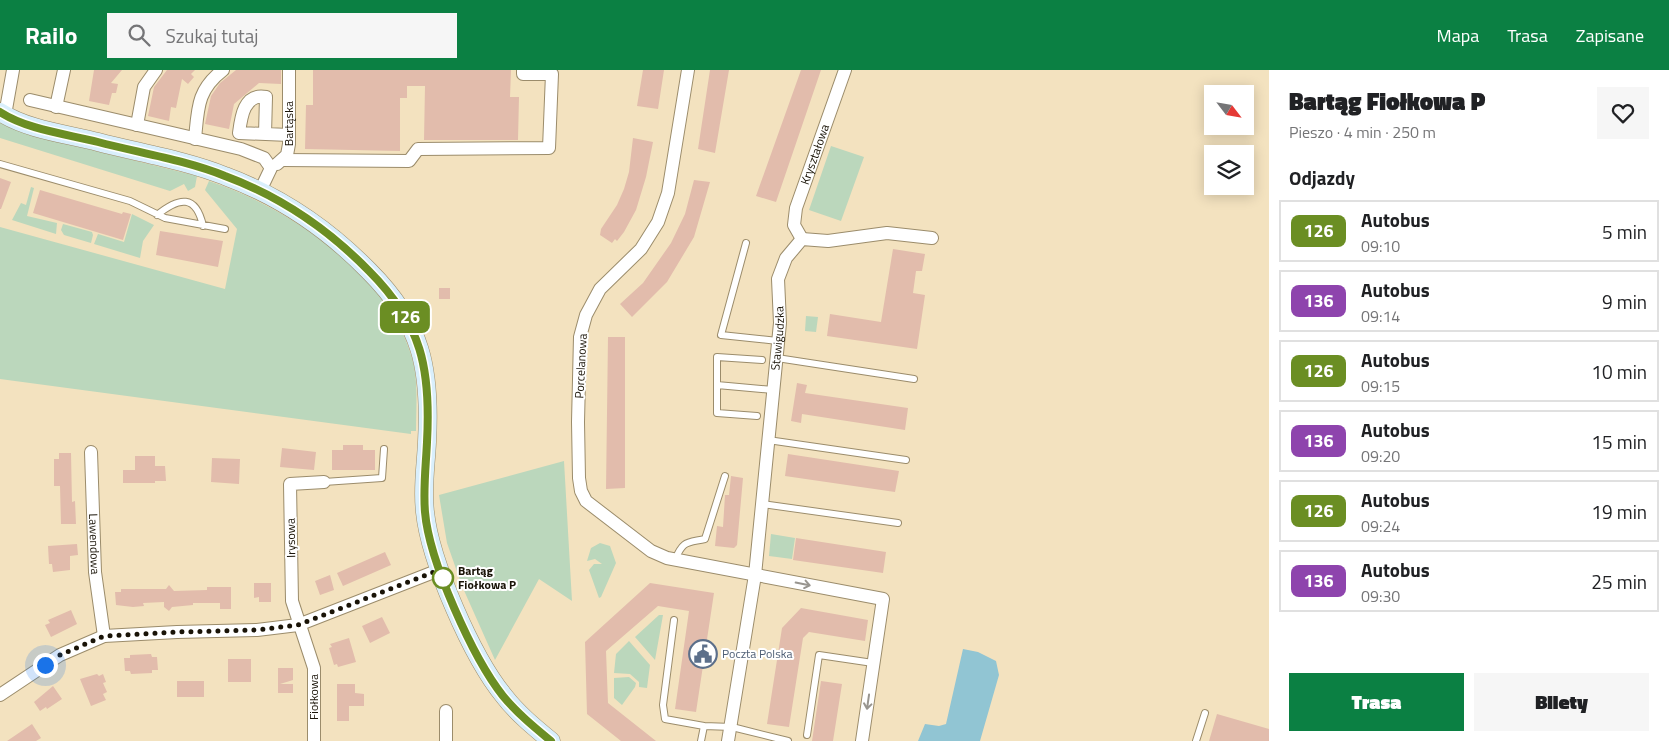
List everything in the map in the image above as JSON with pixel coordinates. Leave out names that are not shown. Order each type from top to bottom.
[{"type":"street","points":[[13,70],[2,114],[36,126],[207,170],[260,191],[306,219],[349,252],[383,286],[406,319],[425,367],[427,419],[425,514],[439,570],[471,643],[493,681],[520,714],[551,741]]},
{"type":"street","points":[[56,107],[64,70]]},
{"type":"street","points":[[137,125],[144,87],[156,70]]},
{"type":"street","points":[[196,138],[197,115],[204,87],[223,70]]},
{"type":"street","name":"Bartąska","points":[[260,191],[271,168],[282,160],[288,151],[289,70]]},
{"type":"street","points":[[282,160],[410,161],[418,149],[550,148],[552,74],[523,74],[523,70]]},
{"type":"street","name":"Porcelanowa","points":[[688,70],[668,193],[663,211],[641,250],[600,289],[589,309],[580,337],[578,478],[581,491],[593,508],[651,551],[675,560],[755,575]]},
{"type":"street","name":"Kryształowa","points":[[802,239],[794,225],[796,208],[845,70]]},
{"type":"street","points":[[30,100],[240,149],[264,158],[271,168]]},
{"type":"street","points":[[266,134],[289,135]]},
{"type":"street","points":[[802,239],[828,241],[887,233],[932,238]]},
{"type":"street","name":"Stawigudzka","points":[[728,741],[732,727],[755,575],[778,341],[780,304],[778,279],[780,269],[786,258],[802,239]]},
{"type":"street","name":"Lawendowa","points":[[91,452],[95,572],[104,636]]},
{"type":"street","name":"Irysowa","points":[[298,625],[292,601],[290,484],[324,482]]},
{"type":"street","points":[[0,695],[60,655],[104,636],[257,630],[298,625],[439,570]]},
{"type":"street","points":[[755,575],[883,599],[862,741]]},
{"type":"street","name":"Fiołkowa","points":[[298,625],[314,668],[314,741]]},
{"type":"street","points":[[446,710],[446,741]]},
{"type":"lane","points":[[0,164],[130,201],[164,218],[225,229]]},
{"type":"lane","points":[[157,215],[180,200],[187,201],[195,207],[203,226]]},
{"type":"lane","points":[[746,243],[721,335],[778,341]]},
{"type":"lane","points":[[757,416],[717,413],[717,357],[762,360]]},
{"type":"lane","points":[[776,358],[914,379]]},
{"type":"lane","points":[[717,385],[773,390]]},
{"type":"lane","points":[[768,440],[906,460]]},
{"type":"lane","points":[[324,482],[382,478],[384,449]]},
{"type":"lane","points":[[675,560],[682,545],[689,541],[706,539],[725,476]]},
{"type":"lane","points":[[762,504],[898,523]]},
{"type":"lane","points":[[674,620],[661,718],[704,726],[732,727],[788,741]]},
{"type":"lane","points":[[806,735],[819,655],[873,663]]},
{"type":"lane","points":[[1196,741],[1205,713]]},
{"type":"lane","points":[[701,741],[704,726]]},
{"type":"green space","points":[[0,121],[60,142],[197,176],[195,187],[188,191],[184,184],[170,191],[0,138]]},
{"type":"green space","points":[[831,146],[864,157],[841,221],[809,210]]},
{"type":"green space","points":[[209,181],[272,208],[334,250],[362,276],[385,304],[403,334],[414,366],[416,431],[411,431],[411,434],[0,379],[0,227],[225,289],[237,229],[205,190]]},
{"type":"green space","points":[[31,187],[34,188],[27,216],[57,223],[56,234],[12,220],[21,203],[26,205]]},
{"type":"green space","points":[[132,214],[154,225],[143,241],[140,258],[94,244],[98,234],[124,242]]},
{"type":"green space","points":[[63,224],[92,232],[91,243],[64,235],[61,230]]},
{"type":"green space","points":[[806,316],[818,317],[816,332],[805,331]]},
{"type":"green space","points":[[564,461],[572,601],[539,579],[495,660],[462,586],[447,543],[439,495]]},
{"type":"green space","points":[[771,534],[795,538],[792,559],[769,556]]},
{"type":"green space","points":[[600,543],[610,546],[616,563],[599,598],[589,570],[594,564],[602,564],[595,559],[587,561],[591,548]]},
{"type":"green space","points":[[659,615],[663,615],[655,660],[635,637]]},
{"type":"green space","points":[[629,641],[650,665],[647,688],[639,687],[639,682],[630,674],[614,673],[616,654]]},
{"type":"green space","points":[[629,677],[636,683],[635,687],[622,705],[614,698],[614,678]]},
{"type":"water","points":[[963,649],[978,652],[996,661],[999,675],[980,741],[918,741],[925,724],[939,726],[946,724]]},
{"type":"building","points":[[94,70],[122,70],[111,83],[118,84],[116,93],[112,93],[109,105],[89,101]]},
{"type":"building","points":[[167,70],[195,70],[191,74],[194,77],[188,84],[182,79],[176,108],[171,107],[169,121],[148,116],[154,87]]},
{"type":"building","points":[[236,70],[281,70],[281,84],[259,83],[234,104],[229,129],[205,124],[211,96],[220,83]]},
{"type":"building","points":[[313,70],[511,70],[510,97],[519,97],[518,140],[424,140],[425,86],[407,86],[407,98],[400,98],[400,151],[305,149],[306,105],[313,105]]},
{"type":"building","points":[[643,70],[664,70],[658,109],[637,106]]},
{"type":"building","points":[[710,70],[729,70],[715,153],[698,149]]},
{"type":"building","points":[[801,70],[821,70],[776,202],[756,196]]},
{"type":"building","points":[[633,138],[653,142],[646,177],[636,210],[624,232],[617,241],[615,239],[612,243],[600,235],[601,229],[617,205],[624,189],[629,172]]},
{"type":"building","points":[[0,178],[11,182],[1,209],[0,209]]},
{"type":"building","points":[[694,180],[710,182],[694,237],[667,282],[632,317],[620,304],[643,283],[671,243],[685,214]]},
{"type":"building","points":[[40,190],[122,214],[123,212],[131,214],[123,240],[33,213]]},
{"type":"building","points":[[160,231],[223,241],[218,267],[156,255]]},
{"type":"building","points":[[893,249],[925,254],[922,271],[916,271],[913,293],[925,295],[917,349],[827,336],[830,314],[881,322]]},
{"type":"building","points":[[439,288],[450,288],[450,299],[439,299]]},
{"type":"building","points":[[608,337],[625,337],[625,488],[606,489]]},
{"type":"building","points":[[797,383],[807,385],[805,393],[908,408],[905,430],[802,414],[801,423],[791,421]]},
{"type":"building","points":[[343,445],[363,445],[363,450],[375,450],[375,470],[332,470],[332,450],[343,450]]},
{"type":"building","points":[[282,448],[316,452],[314,470],[280,467]]},
{"type":"building","points":[[59,453],[71,453],[72,502],[75,501],[76,524],[61,524],[60,486],[54,486],[54,459],[59,459]]},
{"type":"building","points":[[788,454],[899,471],[895,492],[785,476]]},
{"type":"building","points":[[135,456],[155,456],[155,466],[165,466],[166,481],[123,483],[123,470],[135,470]]},
{"type":"building","points":[[212,458],[240,459],[239,484],[211,482]]},
{"type":"building","points":[[731,476],[743,478],[737,545],[734,548],[715,546],[717,526],[723,527],[725,495],[729,495]]},
{"type":"building","points":[[796,538],[886,552],[883,573],[793,560]]},
{"type":"building","points":[[77,544],[78,555],[70,556],[70,570],[53,572],[52,564],[49,564],[48,546]]},
{"type":"building","points":[[385,552],[391,565],[343,586],[337,573]]},
{"type":"building","points":[[330,575],[334,590],[320,595],[315,581]]},
{"type":"building","points":[[254,583],[271,583],[271,602],[259,602],[259,597],[254,598]]},
{"type":"building","points":[[650,583],[714,593],[696,712],[675,709],[689,611],[658,606],[606,651],[608,703],[656,741],[621,741],[587,714],[585,642]]},
{"type":"building","points":[[169,585],[174,591],[207,590],[207,587],[231,587],[231,609],[220,609],[220,603],[193,603],[193,605],[172,607],[169,611],[164,607],[164,602],[143,603],[144,606],[133,607],[116,605],[115,592],[121,592],[121,589],[166,589]]},
{"type":"building","points":[[801,608],[868,620],[865,641],[809,632],[803,638],[789,727],[767,724],[782,628]]},
{"type":"building","points":[[71,610],[77,624],[51,637],[45,625],[50,623],[48,620]]},
{"type":"building","points":[[382,617],[390,633],[370,643],[362,626]]},
{"type":"building","points":[[349,638],[356,662],[338,667],[337,664],[334,665],[329,648],[332,647],[330,644]]},
{"type":"building","points":[[151,654],[152,657],[157,657],[158,670],[152,670],[152,673],[131,674],[130,671],[125,671],[124,658],[130,658],[130,655]]},
{"type":"building","points":[[228,659],[251,659],[251,682],[228,682]]},
{"type":"building","points":[[278,668],[293,668],[293,680],[280,684],[293,684],[293,693],[278,693]]},
{"type":"building","points":[[97,674],[99,676],[103,674],[106,682],[103,683],[107,692],[103,694],[106,700],[91,706],[80,679]]},
{"type":"building","points":[[177,681],[204,681],[204,697],[177,697]]},
{"type":"building","points":[[821,681],[842,684],[833,741],[812,741]]},
{"type":"building","points":[[337,684],[355,684],[355,693],[364,694],[364,706],[349,706],[349,721],[337,721]]},
{"type":"building","points":[[53,686],[62,699],[47,709],[46,707],[40,711],[34,702]]},
{"type":"building","points":[[1217,714],[1269,729],[1269,741],[1209,741]]},
{"type":"building","points":[[32,724],[41,738],[36,741],[7,741]]},
{"type":"bus line","name":"126","points":[[0,112],[32,125],[207,170],[243,183],[291,209],[328,235],[349,252],[383,286],[406,319],[416,340],[425,367],[427,390],[425,514],[439,570],[471,643],[502,695],[520,714],[551,741]]},
{"type":"place","name":"Bartąg Fiołkowa P","points":[[443,578]]},
{"type":"place","name":"Poczta Polska","points":[[703,654]]},
{"type":"route","points":[[45,665],[60,655],[104,636],[257,630],[298,625],[439,570],[443,578]]}]
